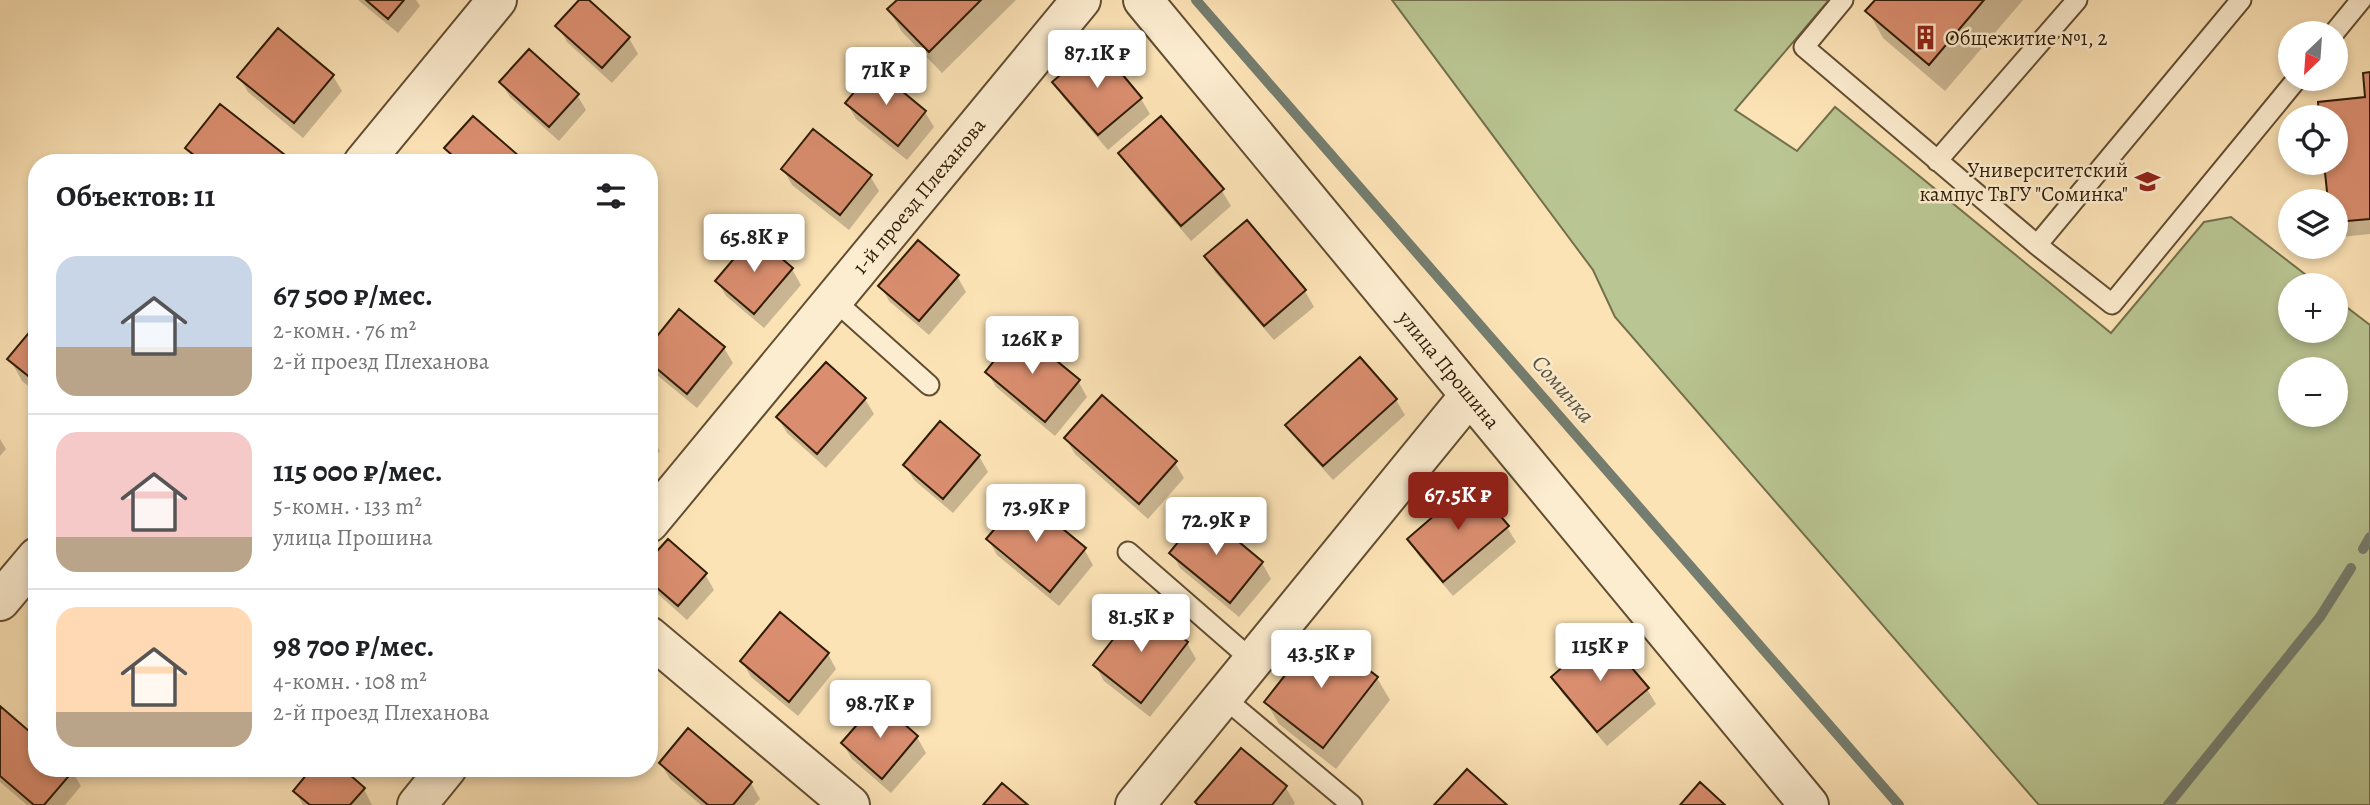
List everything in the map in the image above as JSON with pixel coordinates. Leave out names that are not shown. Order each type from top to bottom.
[{"type":"street","points":[[370,154],[497,0]]},
{"type":"street","name":"1-й проезд Плеханова","points":[[658,512],[1081,0]]},
{"type":"street","name":"улица Прошина","points":[[1143,0],[1809,805]]},
{"type":"street","points":[[1135,805],[1469,396]]},
{"type":"street","points":[[0,601],[28,568]]},
{"type":"street","points":[[658,644],[850,805]]},
{"type":"street","points":[[417,805],[440,777]]},
{"type":"lane","points":[[1843,0],[1804,47],[2037,245],[2112,304],[2287,91]]},
{"type":"lane","points":[[1937,161],[2077,0]]},
{"type":"lane","points":[[2037,245],[2241,0]]},
{"type":"lane","points":[[2344,21],[2361,0]]},
{"type":"lane","points":[[834,300],[929,385]]},
{"type":"lane","points":[[1128,552],[1253,661]]},
{"type":"lane","points":[[1223,698],[1352,805]]},
{"type":"green space","points":[[1392,0],[1829,0],[1735,110],[1797,151],[1835,107],[2111,333],[2204,222],[2231,217],[2278,253],[2278,259],[2285,259],[2303,273],[2278,273],[2278,343],[2348,343],[2348,308],[2370,325],[2370,805],[2039,805],[1615,317],[1593,270]]},
{"type":"building","points":[[366,0],[404,0],[388,19]]},
{"type":"building","points":[[579,0],[589,0],[630,37],[602,68],[555,26]]},
{"type":"building","points":[[897,0],[981,0],[929,52],[887,9]]},
{"type":"building","name":"Общежитие №1, 2","points":[[1875,0],[1984,0],[1929,65],[1865,11]]},
{"type":"building","points":[[278,28],[334,75],[294,123],[237,77]]},
{"type":"building","points":[[1097,44],[1142,98],[1098,135],[1052,82]]},
{"type":"building","points":[[529,49],[579,94],[549,127],[499,82]]},
{"type":"building","points":[[874,68],[926,111],[898,146],[845,103]]},
{"type":"building","points":[[2370,72],[2370,219],[2348,221],[2348,189],[2327,189],[2325,175],[2348,175],[2348,105],[2318,105],[2318,102],[2365,97],[2363,73]]},
{"type":"building","points":[[220,104],[284,154],[193,154],[185,148]]},
{"type":"building","points":[[473,116],[517,154],[451,154],[444,148]]},
{"type":"building","points":[[1161,116],[1224,189],[1181,226],[1118,153]]},
{"type":"building","points":[[813,129],[872,175],[840,215],[781,169]]},
{"type":"building","points":[[1247,220],[1306,290],[1264,326],[1204,256]]},
{"type":"building","points":[[754,235],[793,268],[754,314],[715,281]]},
{"type":"building","points":[[918,240],[959,275],[919,321],[878,286]]},
{"type":"building","points":[[679,309],[725,347],[687,394],[658,370],[658,335]]},
{"type":"building","points":[[1019,330],[1080,380],[1045,422],[985,372]]},
{"type":"building","points":[[28,334],[28,376],[7,359]]},
{"type":"building","points":[[1360,357],[1397,399],[1323,466],[1285,425]]},
{"type":"building","points":[[826,362],[866,398],[817,454],[776,417]]},
{"type":"building","points":[[1102,395],[1177,461],[1139,504],[1064,438]]},
{"type":"building","points":[[940,421],[980,455],[943,499],[903,465]]},
{"type":"building","points":[[1472,483],[1509,526],[1443,582],[1407,539]]},
{"type":"building","points":[[1023,496],[1086,548],[1050,592],[986,539]]},
{"type":"building","points":[[1203,512],[1263,562],[1230,603],[1169,553]]},
{"type":"building","points":[[668,539],[707,573],[678,606],[658,589],[658,550]]},
{"type":"building","points":[[1140,605],[1188,642],[1141,703],[1093,665]]},
{"type":"building","points":[[780,612],[829,653],[789,702],[740,661]]},
{"type":"building","points":[[1319,632],[1378,677],[1323,748],[1264,702]]},
{"type":"building","points":[[1602,633],[1649,688],[1597,732],[1551,677]]},
{"type":"building","points":[[878,701],[918,736],[882,779],[841,743]]},
{"type":"building","points":[[0,706],[28,730],[28,777],[68,777],[44,805],[34,805],[0,776]]},
{"type":"building","points":[[688,728],[752,782],[733,805],[708,805],[659,763]]},
{"type":"building","points":[[1241,748],[1287,786],[1272,805],[1198,805],[1195,802]]},
{"type":"building","points":[[1467,769],[1507,805],[1434,805]]},
{"type":"building","points":[[305,777],[352,777],[365,788],[350,805],[310,805],[293,791]]},
{"type":"building","points":[[1700,782],[1725,805],[1680,805]]},
{"type":"building","points":[[1002,783],[1028,805],[983,805]]},
{"type":"waterway","name":"Соминка","points":[[1196,0],[1899,805]]},
{"type":"waterway","points":[[2363,549],[2370,537]]},
{"type":"waterway","points":[[2168,805],[2320,617],[2351,568]]},
{"type":"place","name":"Общежитие №1, 2","points":[[1925,38]]},
{"type":"place","name":"Университетский кампус ТвГУ \"Соминка\"","points":[[2148,182]]}]
